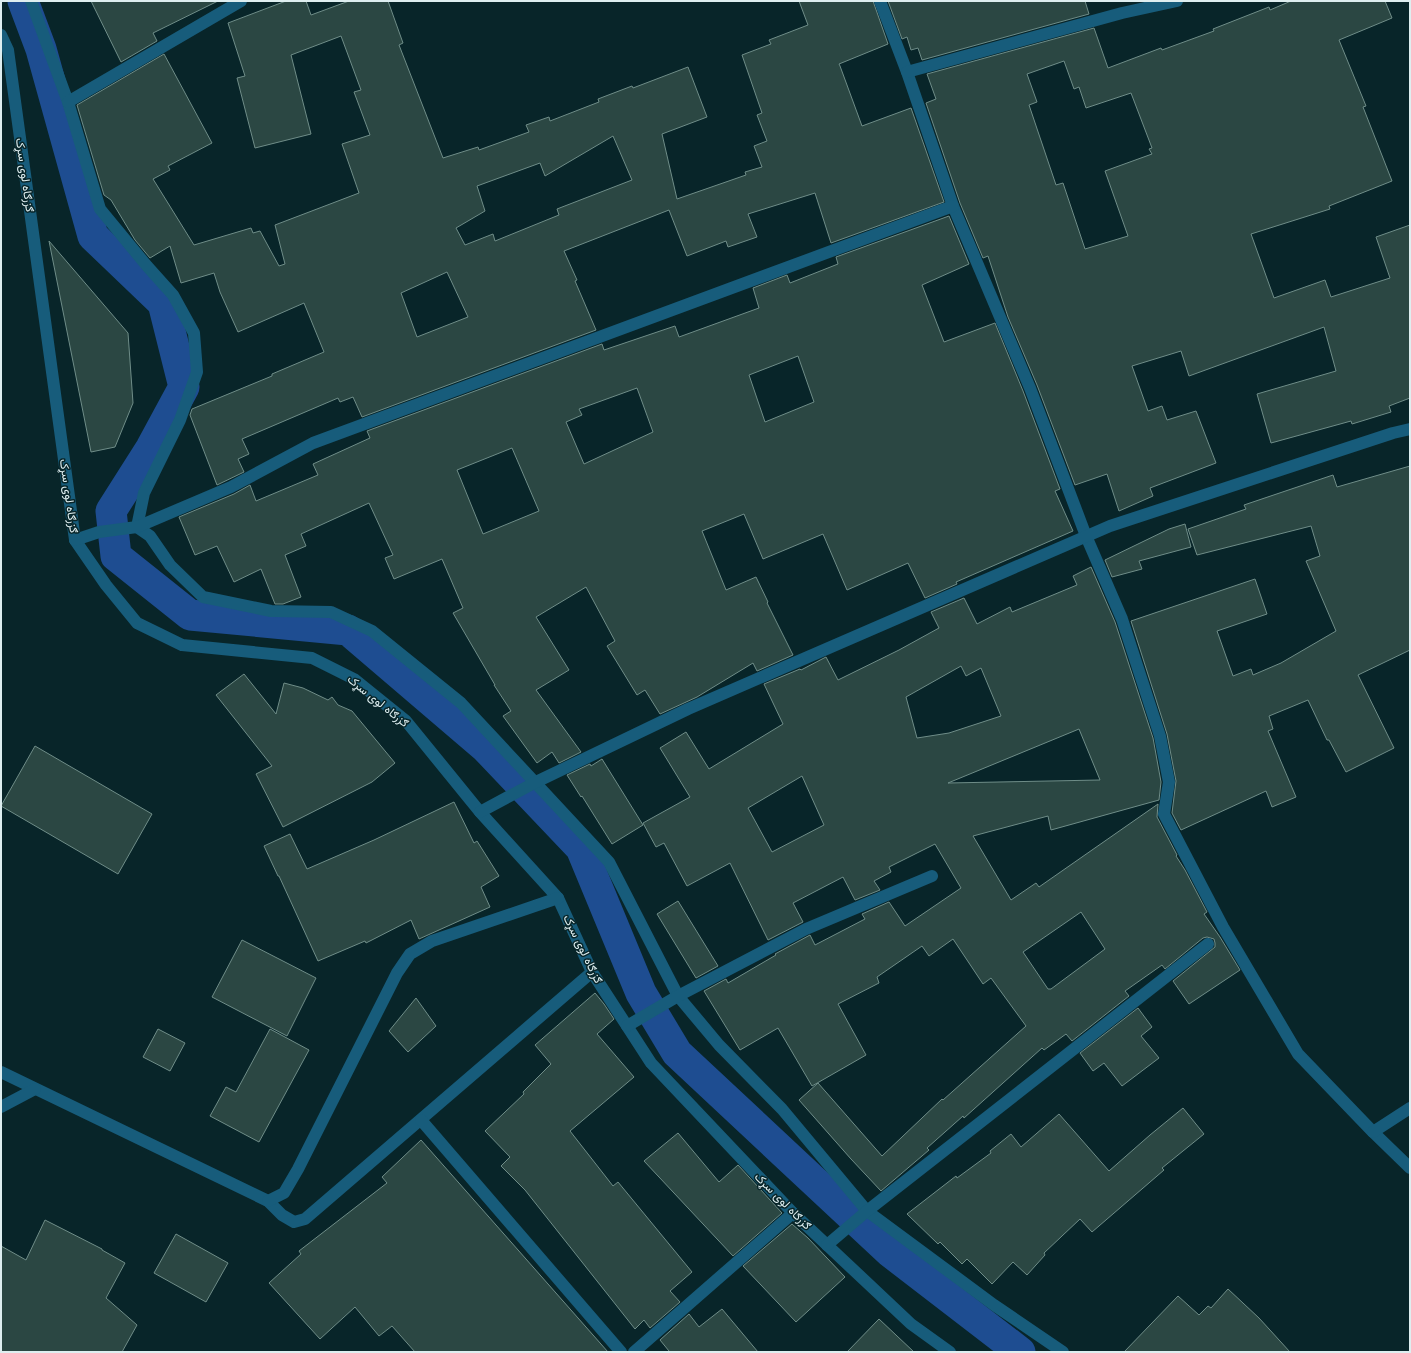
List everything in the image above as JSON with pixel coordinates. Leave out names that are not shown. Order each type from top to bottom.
[{"type":"street","points":[[30,1],[68,102],[100,209],[173,295],[194,334],[197,372],[180,420],[144,493],[137,527]]},
{"type":"street","points":[[68,102],[240,1]]},
{"type":"street","points":[[880,1],[907,72],[953,206],[1030,388],[1086,536],[1122,619],[1160,736],[1169,782],[1164,814],[1223,927],[1298,1054],[1410,1168]]},
{"type":"street","points":[[907,72],[1122,13],[1177,1]]},
{"type":"street","name":"ګزرګاه لوی سړک","points":[[1,35],[8,50],[75,540],[106,585],[137,623],[182,645],[312,658],[354,679],[406,721],[480,812],[558,898],[592,972],[651,1063],[793,1213],[911,1324],[950,1352]]},
{"type":"street","points":[[75,540],[99,532],[137,527],[231,488],[313,443],[953,206]]},
{"type":"street","points":[[480,812],[536,782],[688,709],[1110,526],[1393,433],[1410,429]]},
{"type":"street","points":[[137,527],[150,536],[170,565],[203,598],[271,611],[331,612],[372,631],[461,702],[609,862],[678,996],[719,1045],[782,1108],[867,1211],[994,1305],[1063,1352]]},
{"type":"street","points":[[627,1026],[678,996],[806,929],[932,876]]},
{"type":"street","points":[[268,1201],[284,1193],[298,1169],[397,973],[410,954],[432,941],[454,932],[558,898]]},
{"type":"street","points":[[827,1244],[1208,944]]},
{"type":"street","points":[[1,1072],[268,1201],[282,1215],[294,1222],[305,1219],[592,972]]},
{"type":"street","points":[[1,1107],[35,1089]]},
{"type":"street","points":[[1373,1132],[1410,1108]]},
{"type":"street","points":[[421,1120],[621,1352]]},
{"type":"street","points":[[634,1352],[793,1213]]},
{"type":"building","points":[[91,1],[218,1],[153,33],[157,41],[121,62]]},
{"type":"building","points":[[286,1],[306,1],[311,15],[349,1],[388,1],[403,43],[399,45],[443,158],[478,147],[479,150],[529,132],[526,125],[549,117],[550,121],[599,102],[598,99],[632,86],[633,88],[688,67],[707,117],[662,134],[677,199],[746,175],[745,172],[762,167],[754,146],[767,141],[757,115],[762,113],[742,55],[771,44],[769,40],[808,25],[799,1],[873,1],[888,44],[839,64],[862,126],[911,108],[944,202],[831,243],[815,193],[748,214],[757,237],[728,247],[726,241],[687,256],[669,210],[564,251],[596,330],[362,417],[353,397],[340,402],[338,398],[242,439],[249,454],[238,459],[244,472],[217,485],[190,415],[192,409],[272,376],[272,374],[324,352],[304,303],[238,332],[220,292],[214,273],[181,283],[170,246],[150,258],[135,240],[111,200],[104,195],[77,105],[164,54],[212,143],[168,166],[170,170],[153,179],[194,245],[251,228],[253,233],[260,231],[279,266],[285,264],[275,225],[359,193],[342,144],[370,135],[354,92],[361,90],[341,36],[291,55],[311,134],[255,148],[237,78],[245,76],[228,23]],"holes":[[[613,136],[632,180],[557,209],[559,215],[495,241],[493,234],[465,245],[456,228],[485,211],[477,186],[540,163],[545,176]],[[447,272],[468,317],[417,337],[401,293]]]},
{"type":"building","points":[[888,1],[1085,1],[1089,14],[922,60],[918,48],[911,50],[907,37],[902,39]]},
{"type":"building","points":[[1291,1],[1385,1],[1392,18],[1339,40],[1366,106],[1363,107],[1392,181],[1329,206],[1330,209],[1251,234],[1274,298],[1325,280],[1331,297],[1390,278],[1376,237],[1410,225],[1410,398],[1389,406],[1391,412],[1352,424],[1351,421],[1271,443],[1257,394],[1336,371],[1324,327],[1189,376],[1181,351],[1132,366],[1148,411],[1162,406],[1167,420],[1196,411],[1216,463],[1150,488],[1153,496],[1119,511],[1107,474],[1075,485],[1037,385],[1008,317],[988,256],[983,258],[960,203],[926,103],[936,99],[927,74],[1094,28],[1108,68],[1161,48],[1162,50],[1214,31],[1213,29],[1269,7],[1270,10]],"holes":[[[1064,61],[1074,89],[1079,87],[1086,108],[1131,93],[1152,148],[1149,149],[1152,154],[1105,171],[1128,236],[1085,249],[1063,183],[1056,185],[1029,105],[1037,102],[1027,74]]]},
{"type":"building","points":[[949,216],[969,264],[922,285],[944,342],[995,323],[1023,391],[1060,489],[1055,491],[1073,531],[956,582],[957,584],[925,598],[908,563],[847,590],[823,534],[763,559],[744,514],[702,531],[726,590],[756,577],[768,602],[767,603],[793,655],[757,671],[753,663],[697,697],[660,714],[645,690],[637,695],[607,646],[615,641],[586,587],[536,617],[569,670],[536,690],[581,752],[559,763],[552,752],[537,763],[503,716],[511,711],[494,685],[453,613],[463,608],[442,559],[394,579],[385,558],[393,555],[369,503],[301,534],[306,546],[285,555],[301,597],[283,604],[275,604],[261,569],[234,582],[217,546],[195,555],[179,517],[234,494],[250,485],[256,501],[318,475],[313,464],[370,438],[367,431],[602,344],[604,350],[675,326],[679,337],[759,308],[753,288],[787,275],[790,283],[838,264],[836,257]],"holes":[[[798,356],[814,402],[765,422],[749,375]],[[637,388],[653,432],[584,464],[566,422],[582,415],[579,409]],[[512,448],[539,511],[483,534],[457,470]]]},
{"type":"building","points":[[49,241],[128,333],[133,403],[115,447],[91,452]]},
{"type":"building","points":[[1410,466],[1410,650],[1358,675],[1394,748],[1346,772],[1329,740],[1327,740],[1308,700],[1269,716],[1273,729],[1268,731],[1296,797],[1272,807],[1266,791],[1181,830],[1172,813],[1176,781],[1167,734],[1131,621],[1255,579],[1267,614],[1217,631],[1233,676],[1251,669],[1253,675],[1281,663],[1336,631],[1306,561],[1320,556],[1311,526],[1197,555],[1188,529],[1246,509],[1244,505],[1333,475],[1337,487]]},
{"type":"building","points":[[1185,524],[1191,547],[1139,561],[1142,569],[1112,577],[1105,560],[1169,529]]},
{"type":"building","points":[[1091,567],[1115,622],[1153,738],[1161,782],[1159,800],[1051,830],[1048,816],[973,836],[1011,900],[1036,883],[1039,887],[1158,804],[1157,817],[1177,855],[1176,856],[1207,912],[1204,914],[1240,970],[1189,1004],[1173,981],[1215,947],[1214,939],[1207,937],[1203,938],[1165,969],[1162,965],[1125,991],[1129,996],[1072,1041],[1066,1034],[1044,1050],[1042,1048],[964,1118],[963,1116],[927,1148],[929,1150],[881,1191],[799,1100],[818,1083],[882,1156],[942,1099],[943,1100],[1026,1026],[991,978],[983,984],[953,939],[929,956],[922,946],[877,977],[879,983],[838,1004],[866,1055],[812,1086],[778,1028],[740,1050],[704,991],[726,979],[728,983],[776,955],[775,954],[810,935],[815,945],[865,919],[862,914],[889,902],[905,926],[961,888],[935,844],[889,867],[891,872],[874,881],[880,890],[855,900],[843,877],[793,903],[803,922],[768,940],[730,863],[687,886],[664,843],[656,847],[643,823],[690,797],[660,748],[686,732],[709,769],[783,724],[764,684],[800,669],[801,670],[826,657],[838,680],[899,650],[939,628],[931,612],[964,598],[977,624],[1010,607],[1012,612],[1077,585],[1073,576]],"holes":[[[961,666],[966,676],[981,668],[1001,716],[949,733],[917,738],[906,697]],[[1079,729],[1100,780],[948,783]],[[802,776],[824,825],[772,852],[748,808]],[[1081,912],[1105,949],[1051,989],[1048,989],[1023,952]]]},
{"type":"building","points":[[244,674],[276,714],[284,683],[303,688],[328,700],[332,697],[338,705],[352,711],[395,763],[372,782],[283,827],[256,774],[272,766],[216,695]]},
{"type":"building","points":[[35,746],[152,814],[118,874],[1,806]]},
{"type":"building","points":[[602,759],[643,825],[612,844],[567,775],[590,764],[591,766]]},
{"type":"building","points":[[454,802],[474,843],[477,841],[499,876],[481,887],[490,907],[419,939],[411,920],[366,943],[365,941],[318,961],[264,846],[290,834],[307,869],[374,840]]},
{"type":"building","points":[[678,901],[718,966],[696,978],[657,914]]},
{"type":"building","points":[[242,940],[316,978],[287,1036],[212,997]]},
{"type":"building","points":[[595,993],[614,1019],[597,1034],[634,1077],[570,1131],[613,1186],[618,1182],[692,1272],[670,1291],[680,1302],[650,1328],[644,1320],[635,1329],[525,1190],[501,1166],[510,1157],[485,1131],[524,1094],[523,1092],[551,1064],[535,1045]]},
{"type":"building","points":[[416,998],[436,1026],[408,1052],[389,1031]]},
{"type":"building","points":[[1138,1008],[1152,1027],[1141,1036],[1159,1058],[1122,1086],[1104,1063],[1093,1071],[1080,1053]]},
{"type":"building","points":[[158,1029],[185,1043],[170,1071],[143,1057]]},
{"type":"building","points":[[270,1029],[309,1050],[259,1142],[210,1116],[226,1087],[236,1092]]},
{"type":"building","points":[[1183,1108],[1204,1134],[1162,1168],[1164,1170],[1092,1232],[1080,1219],[1044,1253],[1045,1255],[1027,1275],[1013,1262],[992,1284],[967,1259],[962,1264],[940,1242],[938,1244],[907,1214],[956,1176],[957,1178],[991,1153],[990,1151],[1011,1134],[1021,1147],[1059,1114],[1109,1171]]},
{"type":"building","points":[[678,1133],[719,1182],[738,1165],[782,1213],[733,1256],[644,1161]]},
{"type":"building","points":[[421,1140],[608,1352],[415,1352],[392,1326],[379,1336],[355,1307],[320,1339],[269,1283],[301,1254],[299,1251],[387,1183],[382,1177]]},
{"type":"building","points":[[45,1220],[102,1249],[125,1263],[106,1298],[137,1325],[122,1352],[1,1352],[1,1246],[26,1260]]},
{"type":"building","points":[[792,1224],[808,1238],[845,1277],[796,1322],[743,1266]]},
{"type":"building","points":[[176,1234],[228,1263],[206,1302],[154,1273]]},
{"type":"building","points":[[1228,1289],[1259,1318],[1290,1352],[1124,1352],[1178,1296],[1199,1315],[1208,1306],[1211,1308]]},
{"type":"building","points":[[722,1309],[758,1352],[667,1352],[669,1351],[660,1340],[689,1314],[699,1327]]},
{"type":"building","points":[[879,1319],[914,1352],[847,1352]]},
{"type":"waterway","points":[[23,1],[41,49],[93,236],[163,303],[184,387],[151,448],[111,511],[116,556],[190,615],[348,630],[486,748],[581,848],[641,993],[677,1053],[890,1252],[1020,1352]]}]
